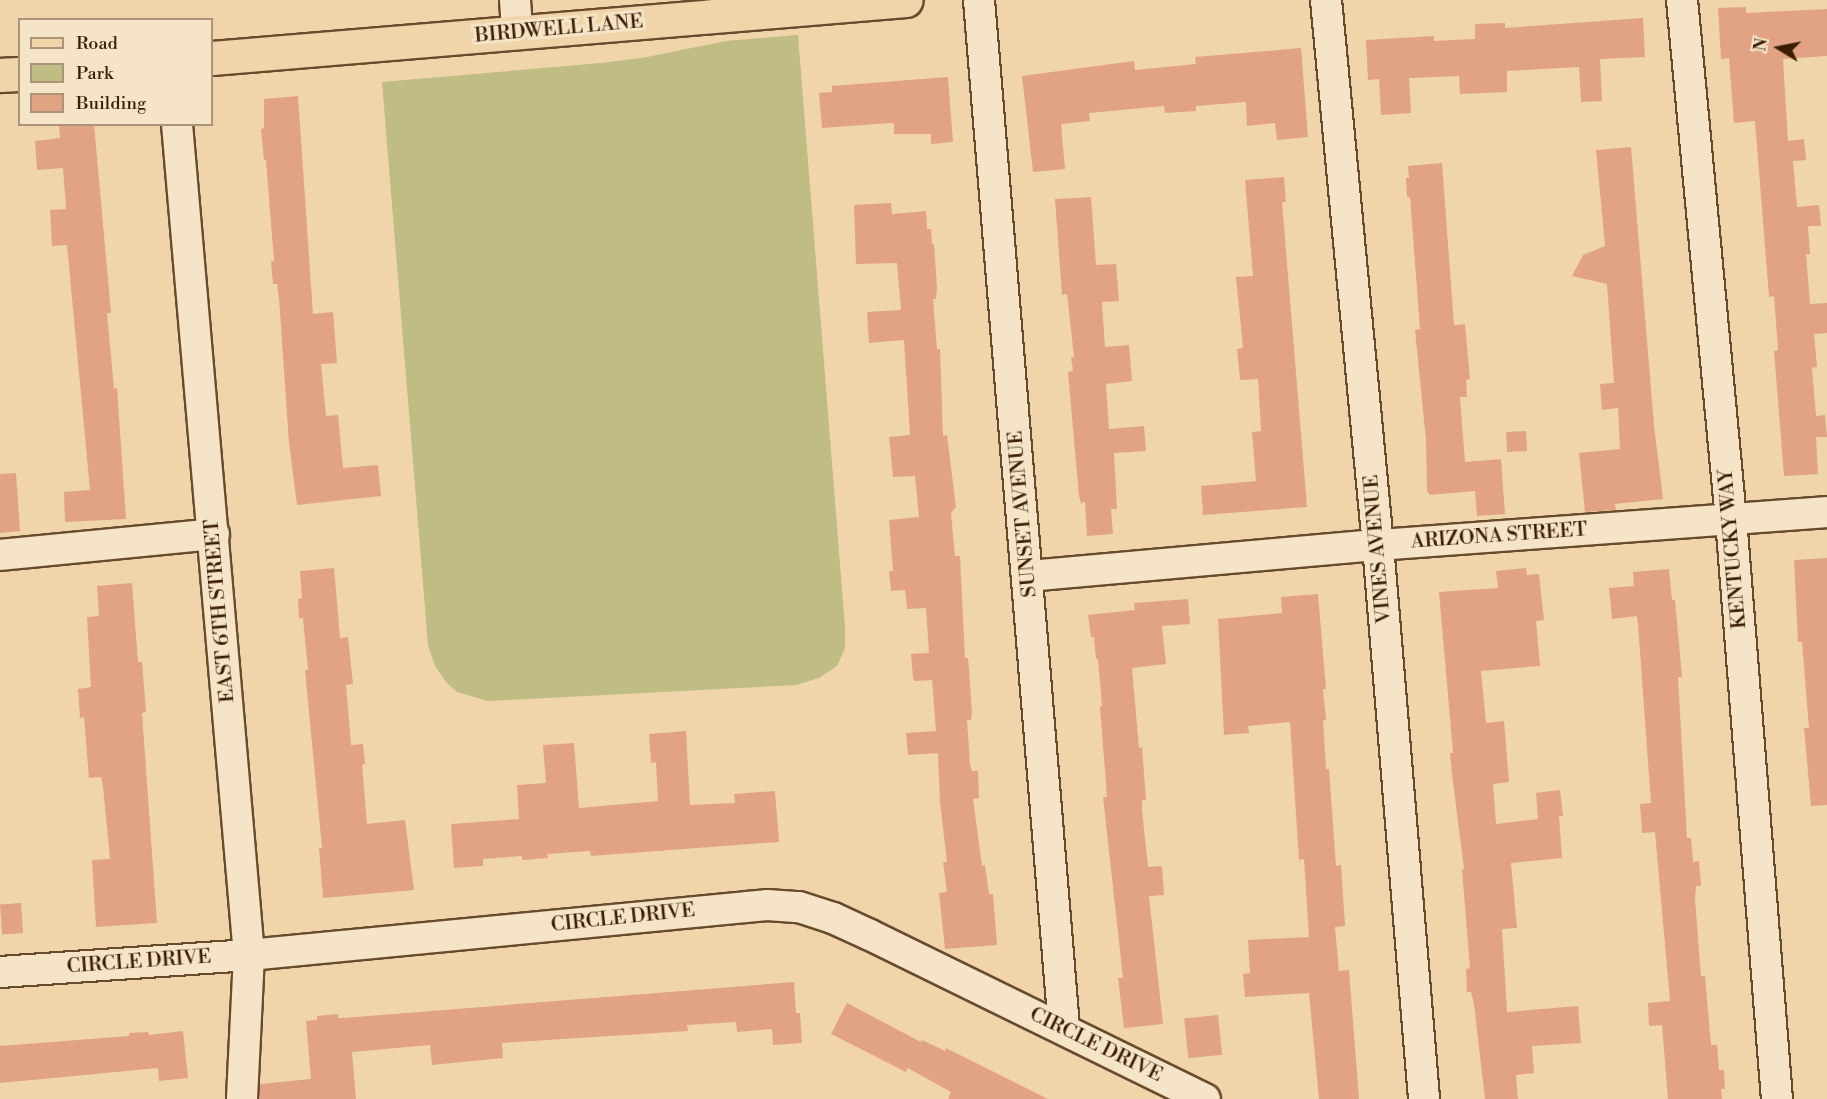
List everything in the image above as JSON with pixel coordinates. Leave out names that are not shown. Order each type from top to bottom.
[{"type":"main road","name":"BIRDWELL LANE","points":[[213,58],[891,1]]},
{"type":"main road","points":[[0,75],[18,74]]},
{"type":"street","points":[[514,0],[517,32]]},
{"type":"street","name":"SUNSET AVENUE","points":[[979,0],[1064,1028]]},
{"type":"street","name":"VINES AVENUE","points":[[1326,0],[1378,545],[1424,1099]]},
{"type":"street","name":"KENTUCKY WAY","points":[[1682,0],[1731,519],[1777,1099]]},
{"type":"street","name":"EAST 6TH STREET","points":[[177,126],[249,955],[242,1099]]},
{"type":"street","name":"ARIZONA STREET","points":[[1028,576],[1378,545],[1827,512]]},
{"type":"street","points":[[0,555],[214,534]]},
{"type":"street","name":"CIRCLE DRIVE","points":[[0,972],[249,955],[768,905],[799,907],[833,918],[1064,1028],[1205,1099]]},
{"type":"green space","points":[[798,35],[845,627],[845,648],[837,666],[819,678],[796,685],[488,701],[457,692],[446,682],[435,666],[428,645],[382,82],[601,63],[642,58],[726,41]]},
{"type":"building","points":[[1746,7],[1746,13],[1827,9],[1827,56],[1783,59],[1788,141],[1804,139],[1806,160],[1793,161],[1797,207],[1819,205],[1821,226],[1808,226],[1810,254],[1806,254],[1810,304],[1827,303],[1827,333],[1814,334],[1817,367],[1812,368],[1816,416],[1825,415],[1827,437],[1816,437],[1818,474],[1784,476],[1774,351],[1778,350],[1774,296],[1769,297],[1755,121],[1734,123],[1729,58],[1721,59],[1718,8]]},
{"type":"building","points":[[1643,18],[1645,57],[1600,59],[1602,101],[1581,102],[1579,67],[1507,71],[1507,92],[1460,94],[1459,76],[1409,78],[1411,113],[1381,115],[1379,79],[1368,80],[1366,40],[1434,36],[1434,41],[1475,39],[1475,24],[1505,23],[1505,28]]},
{"type":"building","points":[[1301,48],[1308,137],[1277,140],[1275,123],[1247,126],[1246,102],[1196,106],[1196,111],[1165,113],[1164,106],[1089,113],[1090,121],[1061,124],[1065,169],[1033,172],[1022,76],[1134,61],[1135,70],[1196,64],[1195,57]]},
{"type":"building","points":[[948,77],[953,142],[931,144],[931,134],[894,134],[894,124],[891,123],[822,128],[819,93],[832,92],[832,86]]},
{"type":"building","points":[[298,96],[313,314],[333,312],[337,363],[321,364],[326,416],[338,415],[343,468],[378,465],[381,496],[297,505],[289,443],[279,298],[277,284],[273,284],[271,261],[274,261],[266,160],[264,160],[261,129],[264,128],[264,99]]},
{"type":"building","points":[[59,126],[94,126],[111,313],[107,313],[114,389],[117,388],[126,519],[65,522],[64,492],[90,490],[67,245],[52,246],[50,210],[66,209],[63,168],[37,170],[35,141],[60,138]]},
{"type":"building","points":[[1631,147],[1654,425],[1663,499],[1615,504],[1616,510],[1585,512],[1579,453],[1620,449],[1618,408],[1602,410],[1600,384],[1614,383],[1607,284],[1572,276],[1583,255],[1605,246],[1596,150]]},
{"type":"building","points":[[1442,163],[1454,325],[1465,324],[1470,379],[1466,380],[1467,397],[1460,397],[1465,462],[1501,459],[1505,514],[1477,516],[1475,491],[1430,495],[1427,491],[1426,440],[1415,330],[1420,329],[1410,197],[1407,197],[1406,178],[1409,178],[1408,166]]},
{"type":"building","points":[[1284,177],[1286,202],[1282,202],[1307,507],[1203,515],[1201,486],[1256,481],[1252,432],[1261,431],[1258,379],[1240,380],[1237,349],[1243,348],[1236,277],[1253,276],[1245,180]]},
{"type":"building","points":[[1091,197],[1096,265],[1116,264],[1119,301],[1102,302],[1105,347],[1129,345],[1132,381],[1106,384],[1109,429],[1144,426],[1146,451],[1114,453],[1117,509],[1111,509],[1113,534],[1087,536],[1085,502],[1081,503],[1079,496],[1068,372],[1073,371],[1071,357],[1074,357],[1067,294],[1062,295],[1055,199]]},
{"type":"building","points":[[891,203],[892,214],[926,211],[927,229],[931,229],[932,244],[934,244],[937,287],[936,299],[933,299],[937,349],[940,349],[943,436],[947,435],[956,507],[951,513],[955,556],[960,556],[965,658],[968,658],[969,669],[972,713],[971,720],[967,720],[970,764],[972,771],[978,771],[979,798],[973,799],[982,866],[985,865],[989,894],[993,894],[997,945],[945,949],[939,893],[947,892],[943,862],[947,862],[940,802],[938,753],[908,755],[906,733],[936,731],[932,680],[915,681],[911,654],[929,653],[926,608],[907,609],[905,590],[891,591],[889,571],[893,571],[889,520],[919,517],[915,476],[893,477],[889,437],[910,435],[904,340],[869,343],[867,312],[901,310],[897,263],[856,264],[854,205]]},
{"type":"building","points":[[1526,431],[1527,451],[1507,452],[1506,432]]},
{"type":"building","points":[[16,473],[20,531],[0,533],[0,474]]},
{"type":"building","points":[[1827,558],[1827,805],[1811,806],[1804,728],[1809,728],[1802,642],[1798,642],[1794,560]]},
{"type":"building","points":[[334,568],[340,638],[348,637],[353,684],[346,685],[351,745],[363,744],[365,764],[362,765],[367,824],[405,820],[414,890],[323,898],[319,848],[322,848],[305,670],[308,670],[303,618],[299,618],[298,599],[302,598],[300,571]]},
{"type":"building","points":[[1526,568],[1527,575],[1539,574],[1544,620],[1536,621],[1540,666],[1481,671],[1486,723],[1504,721],[1509,782],[1493,784],[1496,824],[1538,819],[1536,793],[1560,790],[1563,816],[1559,816],[1562,858],[1511,863],[1517,928],[1502,929],[1507,1012],[1578,1006],[1581,1043],[1532,1046],[1534,1073],[1516,1075],[1518,1099],[1485,1099],[1474,1004],[1471,992],[1467,992],[1466,969],[1470,968],[1462,870],[1464,869],[1450,753],[1453,753],[1439,592],[1498,588],[1496,571]]},
{"type":"building","points":[[1669,569],[1672,600],[1675,600],[1682,677],[1678,677],[1687,838],[1691,838],[1693,862],[1699,861],[1701,886],[1696,886],[1695,899],[1701,976],[1705,976],[1711,1045],[1717,1045],[1719,1070],[1724,1070],[1725,1089],[1721,1089],[1722,1099],[1668,1099],[1662,1025],[1649,1026],[1648,1003],[1670,1001],[1655,832],[1642,833],[1640,804],[1651,803],[1638,624],[1637,616],[1612,619],[1609,588],[1634,586],[1633,572]]},
{"type":"building","points":[[132,583],[138,662],[142,662],[146,712],[142,713],[157,923],[96,927],[92,860],[110,859],[103,786],[101,777],[89,778],[84,717],[80,718],[78,689],[91,687],[87,617],[99,616],[97,586]]},
{"type":"building","points":[[1318,594],[1326,689],[1323,689],[1326,720],[1323,720],[1326,769],[1329,769],[1336,866],[1341,865],[1345,926],[1335,927],[1339,971],[1349,970],[1359,1099],[1319,1099],[1309,993],[1245,997],[1243,974],[1250,973],[1248,940],[1309,937],[1304,859],[1299,860],[1290,722],[1248,726],[1249,733],[1224,735],[1218,619],[1282,613],[1281,597]]},
{"type":"building","points":[[1188,599],[1190,624],[1162,626],[1166,664],[1132,668],[1139,748],[1142,747],[1146,800],[1142,800],[1142,810],[1148,867],[1162,866],[1164,895],[1149,896],[1163,1024],[1124,1028],[1118,978],[1123,978],[1103,797],[1107,797],[1098,659],[1096,659],[1094,637],[1091,637],[1088,615],[1135,610],[1134,603]]},
{"type":"building","points":[[686,731],[690,805],[735,803],[734,794],[775,791],[779,842],[591,856],[590,851],[547,854],[548,858],[522,860],[522,856],[483,859],[483,866],[454,868],[451,824],[519,819],[517,785],[546,783],[543,745],[574,743],[579,808],[658,801],[656,762],[651,763],[649,734]]},
{"type":"building","points":[[21,903],[23,933],[2,934],[0,904]]},
{"type":"building","points":[[794,982],[796,1013],[800,1013],[802,1043],[773,1045],[772,1029],[737,1032],[736,1022],[687,1025],[688,1031],[502,1043],[503,1058],[432,1065],[430,1045],[352,1052],[356,1099],[259,1099],[260,1084],[311,1079],[306,1021],[317,1020],[317,1016],[338,1014],[338,1018],[343,1018]]},
{"type":"building","points":[[847,1003],[921,1042],[922,1040],[945,1051],[946,1048],[1048,1099],[948,1099],[951,1092],[908,1068],[906,1072],[831,1034]]},
{"type":"building","points":[[1218,1015],[1222,1055],[1188,1058],[1184,1019]]},
{"type":"building","points":[[183,1031],[188,1078],[159,1081],[158,1068],[0,1083],[0,1046],[129,1036],[129,1033],[148,1032],[149,1035]]}]
